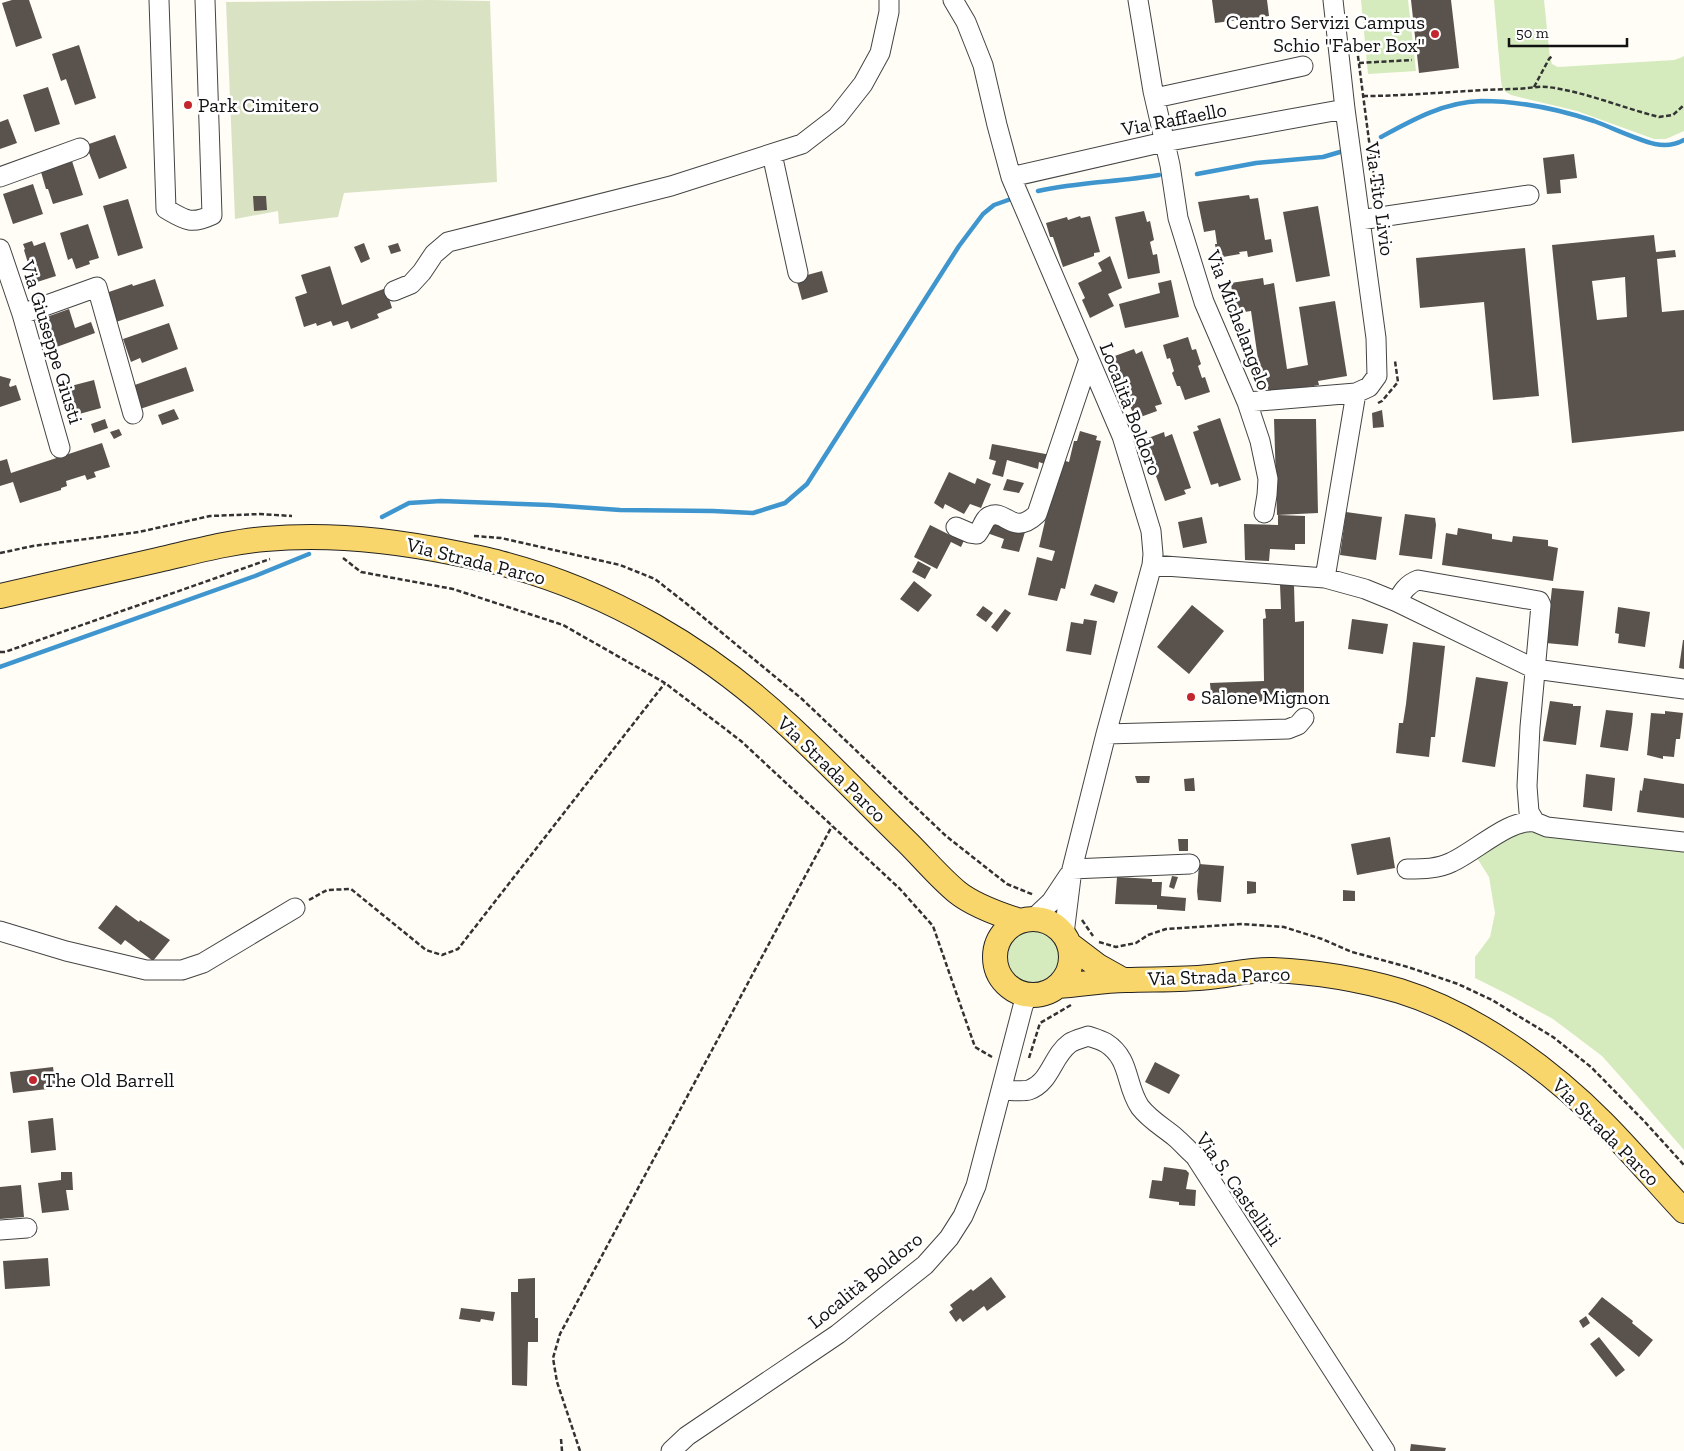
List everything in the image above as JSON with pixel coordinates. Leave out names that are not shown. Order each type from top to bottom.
[{"type":"main road","name":"Via Strada Parco","points":[[0,596],[225,544],[310,536],[392,542],[482,559],[527,571],[588,593],[625,610],[694,650],[756,696],[790,726],[958,893],[998,914],[1027,920]]},
{"type":"main road","points":[[1027,920],[1045,921],[1055,926],[1067,939],[1071,956],[1070,967],[1065,978],[1049,992],[1028,995],[1015,991],[1005,983],[998,972],[995,959],[996,947],[1001,936],[1010,927],[1027,920]]},
{"type":"main road","name":"Via Strada Parco","points":[[1067,939],[1091,960],[1123,980]]},
{"type":"main road","name":"Via Strada Parco","points":[[1058,986],[1123,980],[1210,977],[1271,970],[1341,977],[1400,992],[1436,1005],[1467,1020],[1521,1054],[1562,1086],[1601,1121],[1684,1211]]},
{"type":"street","points":[[159,0],[166,209],[186,220],[199,221],[212,215],[205,0]]},
{"type":"street","points":[[394,291],[411,284],[434,254],[448,242],[671,186],[802,144],[836,117],[863,84],[880,53],[889,12],[889,0]]},
{"type":"street","name":"Località Boldoro","points":[[953,0],[966,22],[983,65],[996,125],[1014,184],[1122,436],[1151,531],[1152,565],[1072,869],[1059,906],[1067,939]]},
{"type":"street","name":"Via Michelangelo","points":[[1138,0],[1155,98],[1170,165],[1178,218],[1204,302],[1247,402],[1260,441],[1268,479],[1264,513]]},
{"type":"street","name":"Via Tito Livio","points":[[1333,0],[1376,338],[1377,376],[1370,386],[1356,393]]},
{"type":"street","points":[[1155,98],[1303,66]]},
{"type":"street","name":"Via Raffaello","points":[[1014,184],[1164,142],[1345,103]]},
{"type":"street","points":[[0,177],[80,148]]},
{"type":"street","points":[[772,154],[798,273]]},
{"type":"street","points":[[1360,220],[1529,195]]},
{"type":"street","name":"Via Giuseppe Giusti","points":[[0,249],[22,314],[60,448]]},
{"type":"street","points":[[22,314],[97,287],[132,414]]},
{"type":"street","points":[[956,527],[976,534],[982,530],[985,520],[990,516],[996,515],[1021,524],[1029,521],[1037,514],[1089,359]]},
{"type":"street","points":[[1247,402],[1356,393],[1325,578]]},
{"type":"street","points":[[1152,565],[1325,578],[1365,589],[1397,602],[1535,669],[1684,689]]},
{"type":"street","points":[[1397,602],[1411,582],[1418,580],[1539,601],[1541,604],[1530,727],[1527,786],[1529,812],[1535,822]]},
{"type":"street","points":[[1106,734],[1288,729],[1298,725],[1304,718]]},
{"type":"street","points":[[1407,869],[1428,870],[1452,862],[1513,825],[1526,820],[1548,827],[1684,842]]},
{"type":"street","points":[[1072,869],[1190,864]]},
{"type":"street","points":[[1027,920],[1059,906]]},
{"type":"street","points":[[0,931],[66,951],[146,970],[182,970],[203,963],[295,908]]},
{"type":"street","name":"Località Boldoro","points":[[671,1451],[687,1436],[838,1334],[925,1265],[949,1238],[963,1216],[976,1186],[1023,1006],[1028,995]]},
{"type":"street","name":"Via S. Castellini","points":[[1002,1090],[1028,1091],[1040,1085],[1050,1072],[1058,1056],[1070,1043],[1088,1036],[1106,1042],[1120,1055],[1127,1070],[1130,1086],[1140,1106],[1155,1122],[1177,1138],[1195,1156],[1385,1451]]},
{"type":"street","points":[[0,1230],[27,1228]]},
{"type":"path","points":[[1534,87],[1552,56]]},
{"type":"path","points":[[1359,63],[1412,60]]},
{"type":"path","points":[[1345,103],[1397,96],[1534,87],[1565,89],[1658,117],[1672,115],[1684,105]]},
{"type":"path","points":[[0,554],[33,546],[139,532],[210,516],[260,514],[298,516]]},
{"type":"path","points":[[472,535],[500,538],[620,565],[654,579],[802,699],[946,836],[1007,884],[1079,915],[1099,942],[1116,946],[1136,943],[1148,935],[1166,929],[1242,924],[1284,927],[1322,939],[1352,952],[1408,967],[1458,984],[1492,1000],[1553,1037],[1591,1067],[1684,1165]]},
{"type":"path","points":[[0,652],[5,652],[272,558]]},
{"type":"path","points":[[361,572],[453,589],[563,625],[665,683],[741,741],[900,889],[933,926],[975,1047],[1008,1067]]},
{"type":"path","points":[[295,908],[327,890],[351,889],[426,950],[442,955],[458,949],[665,683]]},
{"type":"path","points":[[580,1451],[557,1382],[553,1358],[560,1334],[832,826]]},
{"type":"path","points":[[1091,960],[1093,936]]},
{"type":"path","points":[[1028,1059],[1040,1023],[1081,999],[1084,985]]},
{"type":"path","points":[[561,1440],[562,1451]]},
{"type":"green space","points":[[1361,0],[1408,0],[1416,71],[1368,74]]},
{"type":"green space","points":[[1494,0],[1544,0],[1550,58],[1552,64],[1558,67],[1674,60],[1684,56],[1684,131],[1666,139],[1654,139],[1577,111],[1511,95],[1506,92],[1502,87],[1501,81]]},
{"type":"green space","points":[[490,1],[497,182],[344,193],[338,217],[279,224],[278,211],[235,219],[226,2]]},
{"type":"green space","points":[[1520,829],[1684,848],[1684,1150],[1602,1056],[1553,1019],[1475,978],[1475,957],[1490,937],[1495,913],[1489,877],[1477,858]]},
{"type":"green space","points":[[1034,931],[1044,933],[1052,939],[1058,947],[1060,957],[1058,967],[1052,975],[1044,981],[1034,983],[1024,981],[1016,975],[1010,967],[1008,957],[1010,947],[1016,939],[1024,933]]},
{"type":"building","points":[[12,0],[29,0],[42,38],[16,47],[2,3]]},
{"type":"building","points":[[1212,0],[1267,0],[1269,16],[1215,23]]},
{"type":"building","name":"Centro Servizi Campus Schio \"Faber Box\"","points":[[1411,0],[1451,0],[1459,68],[1419,73]]},
{"type":"building","points":[[79,45],[96,98],[75,105],[66,79],[61,81],[52,54]]},
{"type":"building","points":[[48,87],[60,124],[35,132],[23,95]]},
{"type":"building","points":[[8,119],[17,143],[0,149],[0,122]]},
{"type":"building","points":[[115,135],[127,168],[99,179],[86,145]]},
{"type":"building","points":[[1574,154],[1577,178],[1560,180],[1561,193],[1547,194],[1543,158]]},
{"type":"building","points":[[72,161],[83,195],[53,204],[41,172]]},
{"type":"building","points":[[33,184],[43,214],[13,224],[3,194]]},
{"type":"building","points":[[1249,195],[1250,199],[1258,198],[1265,240],[1271,239],[1273,252],[1248,257],[1247,251],[1217,258],[1215,230],[1204,232],[1198,202]]},
{"type":"building","points":[[253,196],[266,196],[267,210],[254,211]]},
{"type":"building","points":[[128,199],[143,248],[118,256],[103,206]]},
{"type":"building","points":[[1318,206],[1330,276],[1296,282],[1283,212]]},
{"type":"building","points":[[1144,211],[1147,222],[1150,221],[1154,240],[1150,242],[1153,255],[1157,254],[1160,273],[1128,279],[1115,217]]},
{"type":"building","points":[[1080,216],[1081,218],[1090,216],[1100,252],[1063,267],[1046,223],[1067,217],[1068,220]]},
{"type":"building","points":[[88,224],[99,258],[89,261],[90,264],[76,269],[72,258],[68,260],[60,233]]},
{"type":"building","points":[[1654,235],[1656,252],[1675,250],[1676,257],[1657,259],[1662,312],[1684,310],[1684,431],[1572,443],[1552,245]],"holes":[[[1625,277],[1627,317],[1597,320],[1592,281]]]},
{"type":"building","points":[[32,241],[34,246],[45,242],[56,276],[34,283],[23,244]]},
{"type":"building","points":[[364,243],[370,259],[361,263],[354,247]]},
{"type":"building","points":[[398,243],[401,251],[391,254],[388,246]]},
{"type":"building","points":[[1525,248],[1539,396],[1493,400],[1484,302],[1420,308],[1416,258]]},
{"type":"building","points":[[1110,256],[1122,288],[1108,294],[1114,306],[1090,318],[1082,300],[1085,298],[1078,283],[1102,271],[1098,263]]},
{"type":"building","points":[[330,266],[342,305],[386,288],[392,308],[377,314],[379,318],[351,329],[348,321],[333,326],[331,321],[317,326],[316,323],[304,327],[295,297],[307,293],[301,275]]},
{"type":"building","points":[[822,271],[828,292],[802,300],[796,278]]},
{"type":"building","points":[[1263,278],[1264,285],[1274,283],[1287,369],[1308,365],[1299,307],[1335,301],[1347,376],[1318,381],[1319,385],[1269,394],[1265,373],[1260,373],[1251,311],[1238,313],[1236,301],[1233,301],[1231,283]]},
{"type":"building","points":[[155,279],[164,306],[113,323],[103,294],[132,284],[133,286]]},
{"type":"building","points":[[1171,280],[1179,317],[1125,328],[1119,304],[1160,293],[1158,283]]},
{"type":"building","points":[[69,309],[75,328],[91,322],[95,333],[51,349],[41,319]]},
{"type":"building","points":[[169,323],[178,349],[142,363],[140,358],[131,362],[123,339]]},
{"type":"building","points":[[1188,337],[1192,350],[1196,349],[1201,364],[1198,366],[1202,378],[1205,377],[1210,392],[1185,400],[1180,386],[1177,386],[1172,373],[1174,371],[1170,358],[1167,359],[1163,345]]},
{"type":"building","points":[[1134,349],[1136,354],[1142,351],[1162,404],[1155,406],[1157,411],[1135,419],[1112,357]]},
{"type":"building","points":[[186,367],[194,391],[137,410],[129,387]]},
{"type":"building","points":[[0,376],[11,379],[9,385],[10,387],[16,385],[21,400],[0,407]]},
{"type":"building","points":[[94,380],[101,408],[72,416],[64,389]]},
{"type":"building","points":[[174,409],[179,419],[162,425],[158,415]]},
{"type":"building","points":[[1382,410],[1384,427],[1373,428],[1372,413]]},
{"type":"building","points":[[1220,418],[1241,480],[1219,487],[1218,483],[1211,485],[1193,432],[1199,430],[1197,426]]},
{"type":"building","points":[[105,419],[108,428],[94,433],[91,424]]},
{"type":"building","points":[[1274,419],[1316,419],[1318,513],[1277,515]]},
{"type":"building","points":[[119,429],[122,435],[114,439],[110,432]]},
{"type":"building","points":[[1080,431],[1097,436],[1096,440],[1101,441],[1065,589],[1061,588],[1057,601],[1028,595],[1037,557],[1052,561],[1055,551],[1039,547],[1046,517],[1043,516],[1059,459],[1069,462],[1074,441],[1077,441]]},
{"type":"building","points":[[1164,432],[1165,437],[1172,434],[1191,488],[1184,490],[1186,494],[1165,501],[1143,440]]},
{"type":"building","points":[[102,443],[110,467],[94,472],[96,477],[87,480],[85,475],[66,481],[67,486],[61,488],[61,490],[20,503],[13,482],[0,486],[0,461],[7,459],[11,473]]},
{"type":"building","points":[[992,444],[1051,455],[1050,466],[1039,462],[1038,469],[1007,460],[1003,477],[992,474],[996,461],[989,459]]},
{"type":"building","points":[[949,472],[975,484],[977,478],[991,484],[981,508],[970,504],[964,514],[945,504],[943,509],[934,503]]},
{"type":"building","points":[[1007,479],[1024,483],[1019,493],[1003,490]]},
{"type":"building","points":[[1346,512],[1382,517],[1376,560],[1340,555]]},
{"type":"building","points":[[1405,514],[1435,518],[1436,525],[1432,559],[1399,555]]},
{"type":"building","points":[[1278,515],[1305,516],[1305,544],[1295,544],[1295,550],[1270,549],[1269,561],[1245,560],[1244,524],[1278,525]]},
{"type":"building","points":[[1202,517],[1207,543],[1183,548],[1178,522]]},
{"type":"building","points":[[991,521],[1025,532],[1019,552],[1001,548],[1004,539],[987,533]]},
{"type":"building","points":[[930,525],[954,537],[957,532],[966,536],[961,547],[951,542],[937,569],[914,557]]},
{"type":"building","points":[[1458,528],[1492,534],[1492,539],[1512,542],[1513,536],[1548,540],[1548,546],[1558,548],[1553,581],[1442,565],[1446,533],[1457,535]]},
{"type":"building","points":[[918,561],[931,568],[925,579],[912,572]]},
{"type":"building","points":[[914,581],[932,595],[918,612],[900,599]]},
{"type":"building","points":[[1095,584],[1118,592],[1114,603],[1090,595]]},
{"type":"building","points":[[1280,585],[1294,585],[1295,622],[1304,621],[1304,699],[1212,705],[1210,683],[1264,681],[1263,619],[1266,618],[1265,609],[1281,609]]},
{"type":"building","points":[[1552,588],[1584,591],[1578,646],[1546,643]]},
{"type":"building","points":[[1192,605],[1224,631],[1189,674],[1157,647]]},
{"type":"building","points":[[983,606],[993,613],[986,622],[976,615]]},
{"type":"building","points":[[1618,607],[1650,612],[1645,647],[1618,643],[1619,634],[1615,633]]},
{"type":"building","points":[[1005,609],[1011,613],[997,632],[991,627]]},
{"type":"building","points":[[1084,619],[1097,621],[1091,655],[1066,651],[1071,622],[1083,624]]},
{"type":"building","points":[[1352,619],[1388,624],[1383,654],[1348,649]]},
{"type":"building","points":[[1684,640],[1684,669],[1679,668]]},
{"type":"building","points":[[1413,642],[1445,646],[1435,737],[1431,737],[1429,757],[1396,753],[1399,723],[1403,723],[1406,704]]},
{"type":"building","points":[[1476,677],[1508,682],[1495,767],[1462,762]]},
{"type":"building","points":[[1550,701],[1581,706],[1576,745],[1543,741]]},
{"type":"building","points":[[1606,710],[1633,713],[1628,751],[1600,747]]},
{"type":"building","points":[[1665,711],[1683,713],[1680,739],[1676,739],[1674,757],[1663,756],[1663,759],[1647,755],[1651,713],[1665,714]]},
{"type":"building","points":[[1586,774],[1615,778],[1612,811],[1583,807]]},
{"type":"building","points":[[1135,776],[1150,776],[1149,783],[1137,783]]},
{"type":"building","points":[[1194,778],[1195,791],[1185,791],[1184,779]]},
{"type":"building","points":[[1644,778],[1684,784],[1684,818],[1637,812]]},
{"type":"building","points":[[1390,837],[1395,868],[1357,875],[1351,844]]},
{"type":"building","points":[[1178,839],[1188,839],[1188,851],[1179,851]]},
{"type":"building","points":[[1199,864],[1224,866],[1221,902],[1198,900]]},
{"type":"building","points":[[1172,876],[1178,877],[1174,889],[1169,887]]},
{"type":"building","points":[[1117,877],[1152,879],[1152,882],[1162,882],[1161,896],[1186,898],[1185,911],[1157,909],[1157,905],[1115,904]]},
{"type":"building","points":[[1247,881],[1256,882],[1256,893],[1247,894]]},
{"type":"building","points":[[1343,890],[1355,891],[1355,901],[1343,901]]},
{"type":"building","points":[[116,905],[139,922],[140,920],[170,940],[153,961],[125,940],[121,945],[98,928]]},
{"type":"building","points":[[1155,1062],[1180,1075],[1169,1094],[1145,1082]]},
{"type":"building","name":"The Old Barrell","points":[[53,1067],[56,1088],[13,1093],[10,1072]]},
{"type":"building","points":[[53,1118],[56,1150],[31,1153],[28,1121]]},
{"type":"building","points":[[1164,1167],[1186,1170],[1189,1173],[1186,1189],[1196,1190],[1195,1206],[1179,1205],[1179,1202],[1149,1198],[1152,1180],[1162,1181]]},
{"type":"building","points":[[61,1172],[72,1172],[73,1190],[66,1190],[69,1210],[42,1213],[38,1183],[61,1180]]},
{"type":"building","points":[[21,1185],[24,1217],[0,1219],[0,1187]]},
{"type":"building","points":[[48,1258],[50,1286],[5,1289],[3,1261]]},
{"type":"building","points":[[991,1277],[1006,1297],[987,1311],[984,1306],[963,1322],[960,1318],[956,1322],[949,1312],[953,1309],[950,1305]]},
{"type":"building","points":[[535,1278],[535,1318],[538,1318],[538,1342],[528,1342],[527,1386],[512,1385],[511,1292],[518,1292],[518,1279]]},
{"type":"building","points":[[1602,1297],[1633,1321],[1632,1323],[1653,1340],[1639,1357],[1588,1314]]},
{"type":"building","points":[[461,1308],[495,1312],[493,1321],[481,1319],[480,1322],[459,1319]]},
{"type":"building","points":[[1586,1316],[1590,1323],[1583,1328],[1579,1321]]},
{"type":"building","points":[[1599,1337],[1625,1370],[1616,1377],[1590,1344]]},
{"type":"building","points":[[1411,1444],[1446,1448],[1445,1451],[1410,1451]]},
{"type":"waterway","points":[[1381,137],[1441,108],[1467,102],[1495,101],[1538,106],[1566,113],[1594,121],[1655,144],[1670,145],[1684,140]]},
{"type":"waterway","points":[[1197,174],[1256,163],[1323,157],[1340,152]]},
{"type":"waterway","points":[[1038,191],[1159,175]]},
{"type":"waterway","points":[[382,517],[409,503],[441,501],[620,510],[753,513],[785,503],[807,484],[959,246],[983,214],[994,205],[1011,199]]},
{"type":"waterway","points":[[0,667],[255,576],[309,554]]},
{"type":"place","name":"Centro Servizi Campus Schio \"Faber Box\"","points":[[1435,34]]},
{"type":"place","name":"Park Cimitero","points":[[188,105]]},
{"type":"place","name":"Salone Mignon","points":[[1191,697]]},
{"type":"place","name":"The Old Barrell","points":[[33,1080]]}]
